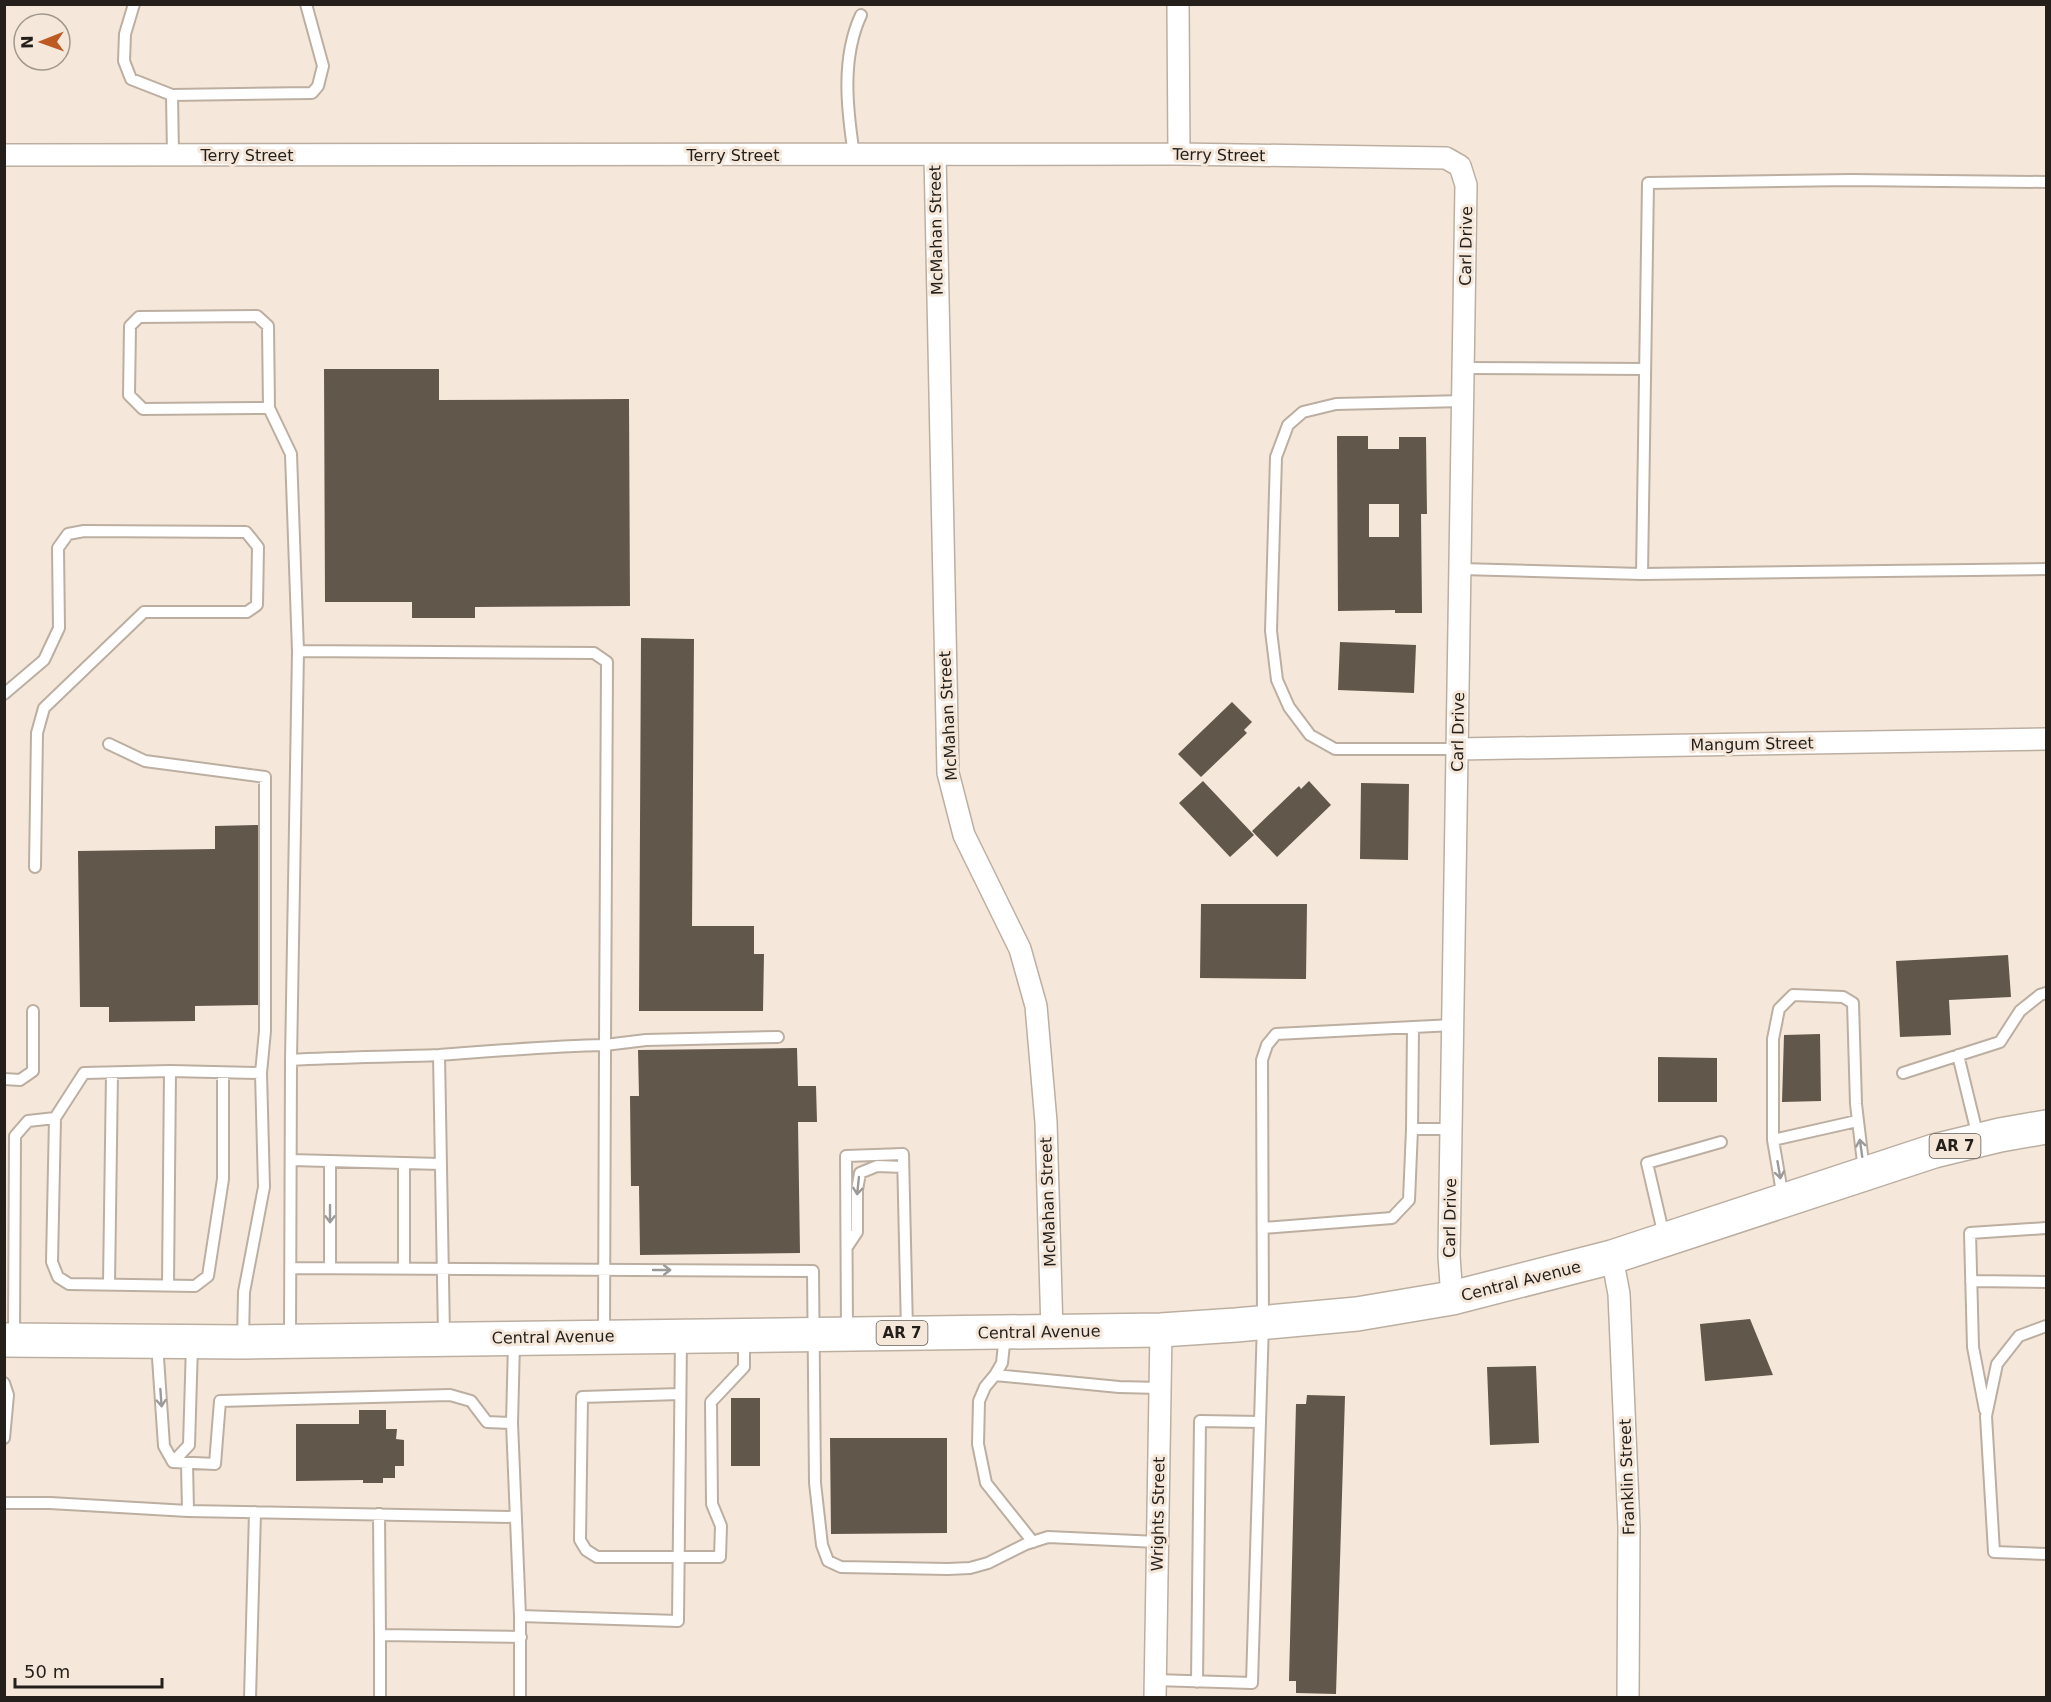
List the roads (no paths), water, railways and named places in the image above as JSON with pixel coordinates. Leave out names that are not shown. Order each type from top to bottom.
[{"type":"main road","name":"Central Avenue","points":[[7,1342],[192,1340],[243,1342],[1161,1330],[1357,1314],[1452,1298],[1612,1257],[1934,1151],[2046,1127]]},
{"type":"street","points":[[1178,4],[1179,154]]},
{"type":"street","name":"Terry Street","points":[[4,155],[1179,154],[1446,158],[1460,166]]},
{"type":"street","name":"McMahan Street","points":[[935,155],[948,773],[964,835],[1020,949],[1036,1006],[1046,1122],[1052,1332]]},
{"type":"street","name":"Carl Drive","points":[[1452,1298],[1449,1256],[1466,184],[1460,166]]},
{"type":"street","name":"Mangum Street","points":[[1458,749],[2046,739]]},
{"type":"street","name":"Franklin Street","points":[[1612,1257],[1619,1294],[1629,1527],[1628,1698]]},
{"type":"street","name":"Wrights Street","points":[[1155,1689],[1161,1330]]},
{"type":"lane","points":[[134,4],[125,34],[124,62],[131,79],[171,95],[312,93],[318,86],[323,66],[306,4]]},
{"type":"lane","points":[[854,155],[849,125],[849,50],[861,15]]},
{"type":"lane","points":[[171,95],[172,155]]},
{"type":"lane","points":[[1642,574],[1648,183],[1851,180],[2046,182]]},
{"type":"lane","points":[[269,408],[143,409],[129,395],[130,326],[139,317],[257,316],[268,326],[269,408],[291,454],[298,651],[291,1060],[290,1340]]},
{"type":"lane","points":[[1464,368],[1645,369]]},
{"type":"lane","points":[[1458,749],[1335,749],[1310,735],[1289,708],[1277,680],[1271,631],[1276,457],[1288,425],[1303,412],[1336,404],[1464,400]]},
{"type":"lane","points":[[4,694],[44,660],[59,628],[58,548],[68,534],[84,531],[246,532],[258,547],[257,605],[247,612],[144,612],[44,708],[37,733],[35,867]]},
{"type":"lane","points":[[1461,569],[1642,574],[2046,569]]},
{"type":"lane","points":[[298,651],[594,654],[607,662],[604,1336]]},
{"type":"lane","points":[[109,744],[145,761],[265,777],[265,1031],[261,1073],[264,1187],[244,1292],[243,1342]]},
{"type":"lane","points":[[1903,1073],[2000,1042],[2020,1011],[2046,993]]},
{"type":"lane","points":[[1784,1201],[1773,1140],[1773,1039],[1779,1009],[1793,995],[1843,997],[1853,1004],[1857,1121],[1865,1174]]},
{"type":"lane","points":[[4,1079],[20,1080],[33,1071],[33,1011]]},
{"type":"lane","points":[[1155,1689],[1197,1682],[1252,1683],[1263,1323],[1262,1060],[1267,1045],[1276,1034],[1453,1025]]},
{"type":"lane","points":[[1263,1228],[1392,1218],[1409,1200],[1413,1027]]},
{"type":"lane","points":[[291,1060],[439,1055],[556,1046],[605,1046],[646,1040],[778,1037]]},
{"type":"lane","points":[[439,1055],[444,1338]]},
{"type":"lane","points":[[1958,1055],[1978,1140]]},
{"type":"lane","points":[[223,1073],[223,1179],[208,1276],[195,1286],[69,1284],[58,1277],[52,1262],[56,1119],[84,1073],[170,1071],[261,1073]]},
{"type":"lane","points":[[168,1285],[170,1071]]},
{"type":"lane","points":[[108,1284],[112,1073]]},
{"type":"lane","points":[[7,1342],[15,1136],[28,1121],[56,1119]]},
{"type":"lane","points":[[1773,1140],[1857,1121]]},
{"type":"lane","points":[[1412,1129],[1452,1129]]},
{"type":"lane","points":[[1665,1240],[1647,1163],[1721,1142]]},
{"type":"lane","points":[[847,1334],[846,1156],[903,1154],[907,1333]]},
{"type":"lane","points":[[291,1160],[441,1164]]},
{"type":"lane","points":[[330,1161],[330,1268]]},
{"type":"lane","points":[[404,1163],[404,1268]]},
{"type":"lane","points":[[846,1248],[857,1232],[857,1190],[860,1173],[877,1166],[903,1167]]},
{"type":"lane","points":[[2046,1228],[1970,1233],[1973,1347],[1986,1416],[1994,1552],[2046,1554]]},
{"type":"lane","points":[[291,1268],[813,1271],[815,1483],[822,1545],[828,1561],[841,1567],[970,1568],[988,1563],[1048,1537],[1158,1542]]},
{"type":"lane","points":[[1971,1281],[2046,1282]]},
{"type":"lane","points":[[1986,1416],[1997,1364],[2019,1335],[2046,1326]]},
{"type":"lane","points":[[1006,1332],[1002,1363],[985,1387],[979,1401],[978,1444],[986,1483],[1033,1542]]},
{"type":"lane","points":[[680,1394],[582,1397],[580,1540],[586,1550],[597,1557],[720,1557],[721,1526],[712,1504],[711,1401],[744,1368],[744,1335]]},
{"type":"lane","points":[[520,1616],[678,1621],[681,1336]]},
{"type":"lane","points":[[514,1338],[512,1423],[521,1637],[520,1698]]},
{"type":"lane","points":[[156,1340],[164,1446],[172,1462]]},
{"type":"lane","points":[[172,1462],[189,1445],[192,1340]]},
{"type":"lane","points":[[995,1375],[1119,1387],[1160,1388]]},
{"type":"lane","points":[[4,1383],[8,1395],[4,1438]]},
{"type":"lane","points":[[172,1462],[215,1464],[220,1401],[450,1395],[471,1401],[487,1422],[512,1423]]},
{"type":"lane","points":[[1197,1682],[1200,1421],[1260,1422]]},
{"type":"lane","points":[[187,1463],[188,1510]]},
{"type":"lane","points":[[4,1503],[255,1512],[515,1517]]},
{"type":"lane","points":[[250,1698],[255,1512]]},
{"type":"lane","points":[[380,1514],[380,1698]]},
{"type":"lane","points":[[380,1635],[521,1637]]}]
